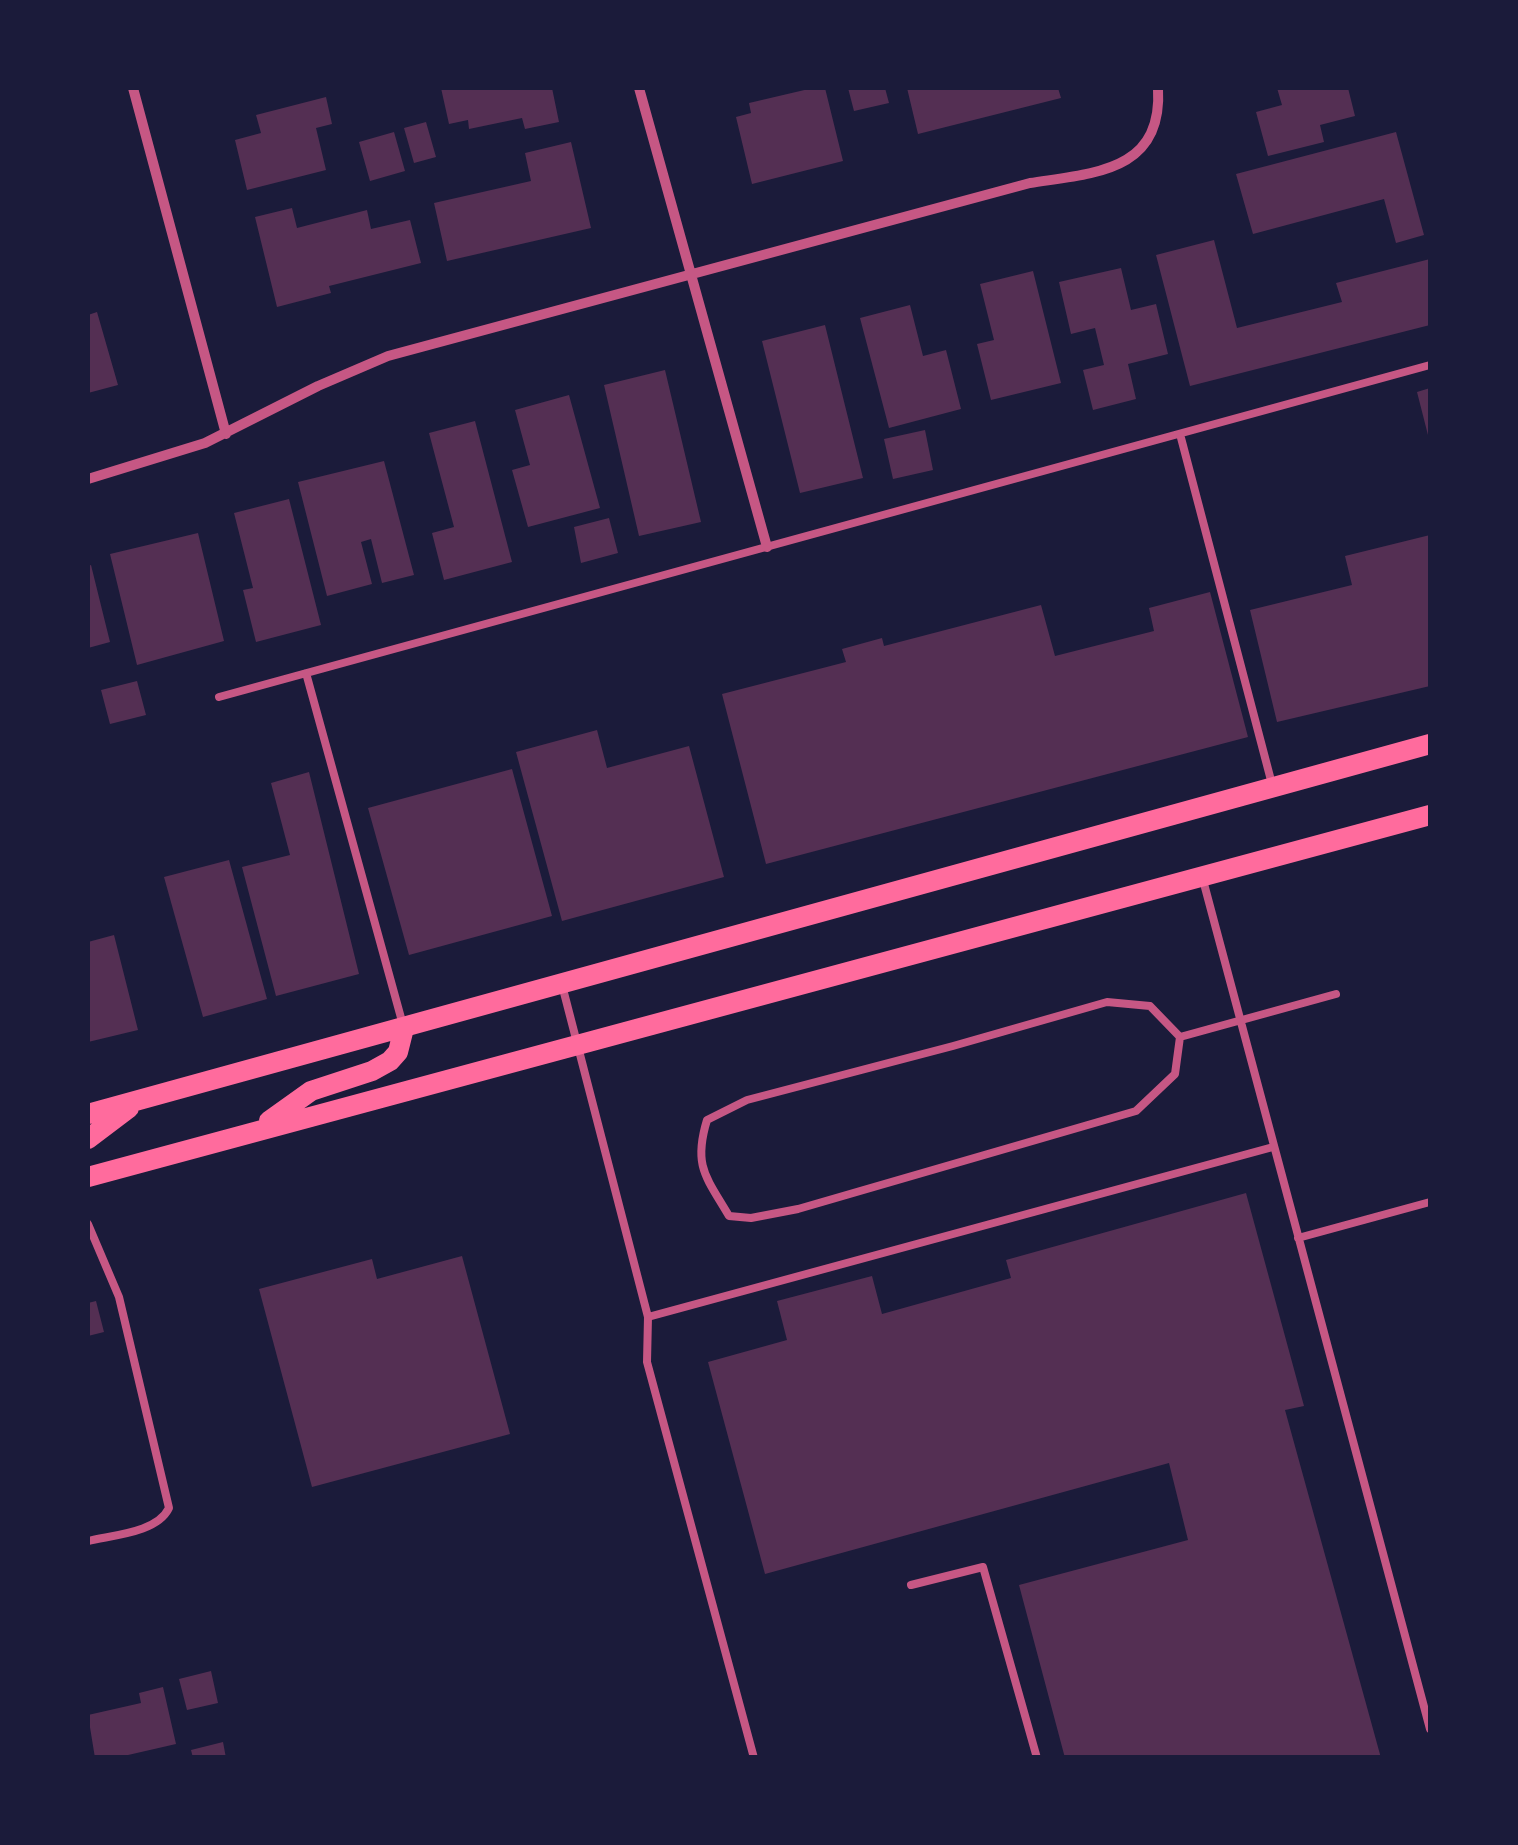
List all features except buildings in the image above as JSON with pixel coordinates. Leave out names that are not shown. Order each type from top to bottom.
[{"type":"main road","points":[[88,1114],[1430,744]]},
{"type":"main road","points":[[88,1177],[1430,814]]},
{"type":"main road","points":[[258,1130],[310,1091],[372,1071],[390,1061],[398,1052],[404,1028]]},
{"type":"main road","points":[[88,1138],[139,1100]]},
{"type":"street","points":[[132,88],[226,434]]},
{"type":"street","points":[[639,88],[766,547]]},
{"type":"street","points":[[88,479],[184,451],[226,434],[318,386],[388,356],[1030,183],[1090,174],[1126,162],[1140,152],[1147,140],[1157,116],[1158,88]]},
{"type":"lane","points":[[219,697],[1430,365]]},
{"type":"lane","points":[[1180,434],[1272,788]]},
{"type":"lane","points":[[306,673],[404,1028]]},
{"type":"lane","points":[[1202,876],[1430,1729]]},
{"type":"lane","points":[[562,984],[648,1317],[648,1362],[754,1758]]},
{"type":"lane","points":[[1180,1037],[1336,994]]},
{"type":"lane","points":[[1107,1002],[1150,1006],[1180,1037],[1176,1074],[1136,1112],[798,1209],[752,1218],[729,1216],[706,1178],[698,1150],[707,1120],[747,1100],[1107,1002]]},
{"type":"lane","points":[[648,1317],[1273,1147]]},
{"type":"lane","points":[[1298,1238],[1430,1202]]},
{"type":"lane","points":[[88,1224],[119,1298],[168,1500],[166,1514],[153,1524],[88,1541]]},
{"type":"lane","points":[[911,1585],[983,1567],[1037,1758]]}]
